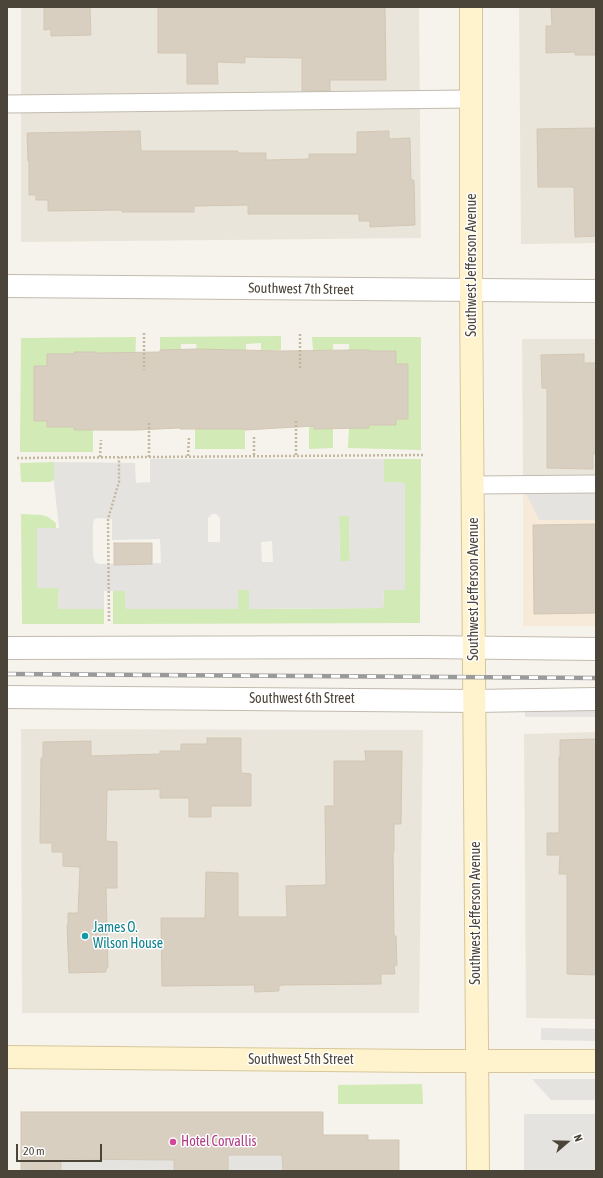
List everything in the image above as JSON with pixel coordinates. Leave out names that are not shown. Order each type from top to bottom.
[{"type":"street","name":"Southwest Jefferson Avenue","points":[[471,7],[478,1171]]},
{"type":"street","name":"Southwest 7th Street","points":[[7,286],[596,291]]},
{"type":"street","points":[[7,648],[596,648]]},
{"type":"street","name":"Southwest 6th Street","points":[[7,697],[475,701],[596,699]]},
{"type":"street","name":"Southwest 5th Street","points":[[7,1057],[596,1061]]},
{"type":"lane","points":[[7,104],[471,99]]},
{"type":"lane","points":[[473,485],[596,484]]},
{"type":"path","points":[[144,333],[144,370]]},
{"type":"path","points":[[300,334],[300,370]]},
{"type":"path","points":[[296,421],[296,456]]},
{"type":"path","points":[[149,422],[149,456]]},
{"type":"path","points":[[188,456],[189,437]]},
{"type":"path","points":[[254,438],[254,456]]},
{"type":"path","points":[[100,457],[101,440]]},
{"type":"path","points":[[17,458],[424,455]]},
{"type":"path","points":[[109,628],[108,519],[119,482],[119,457]]},
{"type":"shaded area","points":[[21,7],[419,7],[421,238],[21,242]]},
{"type":"shaded area","points":[[519,7],[596,7],[596,243],[521,244]]},
{"type":"shaded area","points":[[522,339],[596,339],[596,475],[523,475]]},
{"type":"shaded area","points":[[150,459],[384,459],[384,482],[405,483],[405,590],[384,590],[383,608],[249,609],[249,590],[238,590],[238,609],[126,609],[125,591],[104,591],[104,609],[58,609],[59,588],[37,588],[37,528],[59,528],[54,483],[54,462],[135,463],[136,483],[150,482]],"holes":[[[212,514],[216,514],[220,518],[220,542],[208,542],[208,518]],[[339,516],[349,516],[350,561],[340,561]],[[95,519],[112,519],[112,540],[160,539],[161,563],[99,564],[95,562],[93,557],[93,522]],[[272,541],[273,562],[262,562],[261,542]]]},
{"type":"shaded area","points":[[523,475],[596,475],[596,626],[523,626]]},
{"type":"shaded area","points":[[525,492],[596,492],[596,520],[539,520]]},
{"type":"shaded area","points":[[525,710],[596,710],[596,717],[525,717]]},
{"type":"shaded area","points":[[21,729],[423,730],[419,1013],[22,1013]]},
{"type":"shaded area","points":[[596,732],[596,1019],[526,1018],[524,734]]},
{"type":"shaded area","points":[[541,1028],[596,1029],[596,1041],[541,1040]]},
{"type":"shaded area","points":[[532,1079],[596,1079],[596,1100],[551,1100]]},
{"type":"shaded area","points":[[524,1114],[596,1114],[596,1171],[524,1171]]},
{"type":"shaded area","points":[[228,1155],[282,1155],[283,1171],[228,1171]]},
{"type":"shaded area","points":[[61,1159],[174,1160],[174,1171],[61,1171]]},
{"type":"green space","points":[[281,336],[281,350],[261,350],[261,343],[246,344],[246,350],[197,350],[196,344],[181,344],[181,350],[160,350],[160,337]]},
{"type":"green space","points":[[136,337],[135,364],[96,355],[96,352],[74,352],[74,366],[71,366],[70,354],[47,354],[47,366],[34,366],[34,421],[47,421],[47,427],[74,417],[74,430],[93,430],[93,452],[20,452],[21,338]]},
{"type":"green space","points":[[312,337],[421,337],[421,450],[348,448],[349,428],[369,428],[369,416],[375,425],[396,425],[396,419],[408,419],[408,364],[369,364],[369,350],[349,350],[349,344],[333,344],[333,350],[313,350]]},
{"type":"green space","points":[[309,416],[313,416],[314,429],[333,428],[333,448],[309,449]]},
{"type":"green space","points":[[195,428],[245,429],[245,449],[195,449]]},
{"type":"green space","points":[[384,459],[421,459],[420,623],[113,624],[113,591],[125,591],[126,609],[238,609],[238,590],[249,590],[249,609],[383,608],[384,590],[405,590],[405,483],[384,482]]},
{"type":"green space","points":[[54,462],[54,480],[50,482],[21,482],[20,463]]},
{"type":"green space","points":[[21,514],[42,515],[48,517],[56,524],[56,528],[37,528],[37,588],[59,588],[58,609],[104,609],[104,624],[22,624]]},
{"type":"green space","points":[[339,516],[349,516],[350,561],[340,561]]},
{"type":"green space","points":[[422,1084],[423,1104],[338,1104],[338,1085]]},
{"type":"building","points":[[44,7],[90,7],[91,35],[51,36],[51,29],[44,30]]},
{"type":"building","points":[[158,7],[385,7],[386,80],[330,80],[330,91],[302,91],[302,58],[245,57],[245,63],[217,62],[218,84],[187,84],[187,53],[158,53]]},
{"type":"building","points":[[551,7],[596,7],[596,55],[575,55],[575,52],[546,53],[546,26],[552,26]]},
{"type":"building","points":[[596,128],[596,236],[575,237],[574,187],[538,187],[537,129]]},
{"type":"building","points":[[140,131],[141,151],[238,151],[238,153],[266,153],[266,160],[309,159],[309,154],[357,154],[357,132],[389,131],[389,139],[410,138],[411,180],[414,180],[415,225],[370,227],[370,221],[359,221],[359,214],[248,214],[248,205],[194,206],[194,212],[122,212],[122,210],[48,211],[48,200],[36,200],[36,195],[29,195],[27,133]]},
{"type":"building","points":[[160,350],[396,351],[396,364],[408,364],[408,419],[396,419],[396,425],[369,425],[369,428],[314,429],[314,426],[245,430],[180,428],[74,430],[74,427],[47,427],[47,421],[34,421],[34,366],[47,366],[47,354],[74,354],[74,352],[160,352]]},
{"type":"building","points":[[584,354],[584,363],[596,363],[596,454],[593,454],[593,469],[547,468],[547,388],[542,388],[541,355]]},
{"type":"building","points":[[596,524],[596,613],[534,614],[533,525]]},
{"type":"building","points":[[114,543],[152,543],[152,564],[114,565]]},
{"type":"building","points":[[207,738],[241,738],[241,773],[251,774],[251,806],[211,806],[211,817],[189,817],[189,798],[160,798],[160,789],[107,790],[106,841],[117,842],[117,888],[106,888],[108,968],[106,968],[106,972],[69,973],[68,913],[78,913],[80,867],[63,866],[63,852],[52,852],[52,843],[40,843],[41,758],[43,758],[43,742],[91,741],[91,756],[160,754],[160,751],[181,751],[181,744],[207,744]]},
{"type":"building","points":[[596,739],[596,975],[567,974],[567,874],[559,874],[560,855],[547,855],[547,833],[559,833],[560,740]]},
{"type":"building","points":[[365,751],[402,751],[401,824],[394,824],[393,853],[394,936],[396,936],[397,965],[394,966],[395,974],[381,974],[381,984],[282,985],[279,986],[279,991],[255,992],[254,985],[162,986],[161,918],[205,918],[206,872],[238,873],[238,917],[287,917],[286,886],[326,885],[325,806],[334,806],[334,761],[366,761]]},
{"type":"building","name":"Hotel Corvallis","points":[[21,1112],[323,1112],[323,1135],[368,1135],[368,1140],[399,1140],[399,1171],[283,1171],[282,1155],[228,1155],[228,1171],[174,1171],[174,1160],[61,1159],[61,1171],[21,1171]]},
{"type":"railway","points":[[7,674],[596,678]]},
{"type":"place","name":"James O. Wilson House","points":[[85,936]]},
{"type":"place","name":"Hotel Corvallis","points":[[173,1142]]}]
